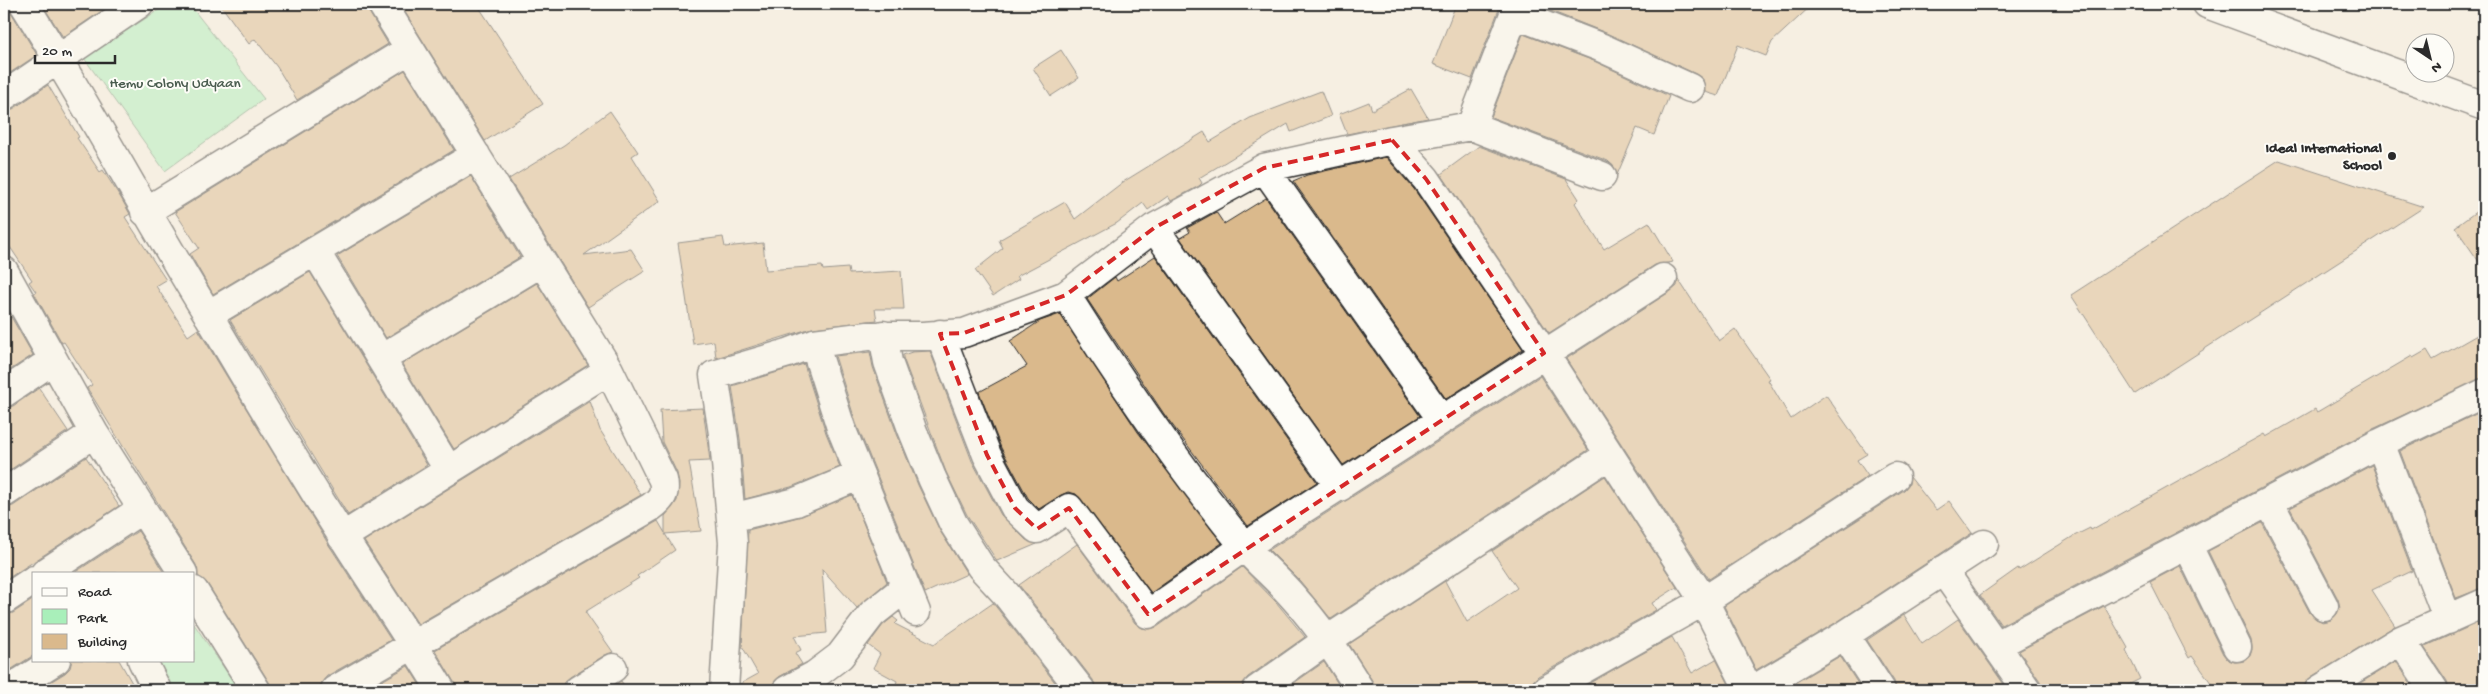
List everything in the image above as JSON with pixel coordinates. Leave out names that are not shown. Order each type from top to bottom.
[{"type":"street","points":[[24,4],[59,59],[146,212],[342,537],[414,644],[441,690]]},
{"type":"street","points":[[4,96],[139,4]]},
{"type":"street","points":[[335,690],[660,500],[666,490],[664,480],[610,370],[382,4]]},
{"type":"street","points":[[2207,4],[2484,106]]},
{"type":"street","points":[[1471,126],[1516,9],[1690,88]]},
{"type":"street","points":[[146,212],[410,49]]},
{"type":"street","points":[[724,690],[733,543],[724,440],[714,375],[788,353],[814,343],[884,335],[964,333],[1066,294],[1154,228],[1264,168],[1392,140],[1471,126],[1602,176]]},
{"type":"street","points":[[1392,140],[1426,179],[1544,352],[1704,601],[1749,690]]},
{"type":"street","points":[[208,315],[476,155]]},
{"type":"street","points":[[1264,168],[1442,420]]},
{"type":"street","points":[[1154,228],[1340,488]]},
{"type":"street","points":[[315,251],[448,469]]},
{"type":"street","points":[[381,359],[542,262]]},
{"type":"street","points":[[940,334],[987,455],[1015,508],[1037,529],[1069,508],[1148,614],[1244,547],[1340,488],[1544,352],[1663,278]]},
{"type":"street","points":[[6,283],[53,360],[94,433],[182,572]]},
{"type":"street","points":[[1066,294],[1105,357],[1244,547],[1293,596],[1329,639],[1360,690]]},
{"type":"street","points":[[884,335],[888,362],[906,412],[932,478],[953,523],[981,567],[1006,594],[1082,690]]},
{"type":"street","points":[[814,343],[841,428],[916,612]]},
{"type":"street","points":[[4,393],[53,360]]},
{"type":"street","points":[[342,537],[448,469],[610,370]]},
{"type":"street","points":[[1997,645],[2188,546],[2380,442],[2484,395]]},
{"type":"street","points":[[4,493],[94,433]]},
{"type":"street","points":[[2380,442],[2448,620]]},
{"type":"street","points":[[1257,690],[1329,639],[1610,454]]},
{"type":"street","points":[[731,518],[796,502],[860,475]]},
{"type":"street","points":[[1546,690],[1704,601],[1895,477]]},
{"type":"street","points":[[2269,502],[2324,606]]},
{"type":"street","points":[[47,572],[142,509]]},
{"type":"street","points":[[1753,690],[1845,635],[1984,544]]},
{"type":"street","points":[[2188,546],[2237,647]]},
{"type":"street","points":[[1943,570],[2027,690]]},
{"type":"street","points":[[4,600],[32,581]]},
{"type":"street","points":[[787,690],[820,682],[872,614],[906,588]]},
{"type":"street","points":[[195,593],[256,690]]},
{"type":"street","points":[[2319,690],[2401,640],[2484,603]]},
{"type":"street","points":[[1845,635],[1881,690]]},
{"type":"street","points":[[2401,640],[2434,690]]},
{"type":"street","points":[[8,690],[53,662]]},
{"type":"street","points":[[143,662],[157,690]]},
{"type":"street","points":[[578,690],[613,668]]},
{"type":"highlighted area","points":[[1392,140],[1426,179],[1544,353],[1148,614],[1069,508],[1037,529],[1015,508],[987,455],[940,334],[964,333],[1066,295],[1154,228],[1264,168]]},
{"type":"green space","name":"Hemu Colony Udyaan","points":[[168,4],[189,4],[264,99],[165,171],[84,58]]},
{"type":"green space","points":[[195,625],[239,690],[173,690],[155,662],[195,662]]},
{"type":"building","points":[[4,4],[8,4],[37,55],[4,77]]},
{"type":"building","points":[[42,4],[112,4],[63,37]]},
{"type":"building","points":[[220,4],[366,4],[388,44],[297,100],[277,67],[255,39],[249,44]]},
{"type":"building","points":[[400,4],[477,4],[543,104],[485,141]]},
{"type":"building","points":[[1456,4],[1501,4],[1472,79],[1433,64]]},
{"type":"building","points":[[1533,4],[1813,4],[1772,42],[1766,56],[1738,45],[1718,96],[1705,92],[1703,79],[1696,74],[1606,33]]},
{"type":"building","points":[[1523,34],[1594,61],[1669,96],[1654,135],[1637,128],[1617,175],[1614,167],[1608,161],[1491,117]]},
{"type":"building","points":[[1061,50],[1079,78],[1051,96],[1033,68]]},
{"type":"building","points":[[405,70],[454,150],[213,294],[190,254],[199,248],[175,212]]},
{"type":"building","points":[[48,85],[79,137],[77,138],[100,172],[103,170],[121,198],[130,214],[125,217],[166,280],[156,286],[188,336],[198,329],[329,545],[391,640],[327,676],[319,690],[272,690],[269,682],[207,583],[198,576],[196,565],[87,388],[92,385],[64,342],[62,343],[34,293],[36,292],[29,282],[32,280],[4,238],[4,111],[13,109]]},
{"type":"building","points":[[1411,89],[1428,118],[1347,134],[1339,114],[1369,102],[1372,110]]},
{"type":"building","points":[[1321,91],[1331,116],[1291,132],[1288,124],[1199,178],[1202,183],[1199,186],[1171,201],[1168,196],[1148,210],[1143,203],[1117,223],[1017,276],[1019,279],[993,296],[975,270],[1003,248],[999,240],[1065,202],[1075,219],[1123,182],[1204,132],[1210,142],[1250,118]]},
{"type":"building","points":[[610,111],[638,152],[632,156],[660,201],[584,255],[631,249],[645,271],[588,307],[509,179],[564,145]]},
{"type":"building","points":[[1479,146],[1566,179],[1579,199],[1575,203],[1604,249],[1649,222],[1673,262],[1655,265],[1549,333],[1441,174]]},
{"type":"building","points":[[1386,157],[1414,189],[1523,349],[1446,399],[1293,181],[1307,175]]},
{"type":"building","points":[[2279,160],[2424,207],[2135,394],[2071,295]]},
{"type":"building","points":[[471,176],[520,257],[386,338],[337,256]]},
{"type":"building","points":[[1266,198],[1420,416],[1343,465],[1180,238],[1190,232],[1187,228],[1216,212],[1224,224]]},
{"type":"building","points":[[2484,206],[2484,269],[2455,227]]},
{"type":"building","points":[[723,237],[725,247],[763,243],[766,270],[822,266],[823,270],[848,268],[849,274],[901,271],[904,309],[875,309],[877,320],[812,328],[716,358],[714,341],[693,344],[678,243]]},
{"type":"building","points":[[1155,256],[1317,482],[1248,526],[1164,414],[1087,299],[1115,277],[1117,281]]},
{"type":"building","points":[[310,272],[427,465],[348,515],[230,320]]},
{"type":"building","points":[[1678,279],[1719,341],[1735,329],[1770,379],[1768,380],[1791,419],[1826,395],[1867,454],[1857,460],[1868,476],[1709,579],[1566,359],[1671,291],[1677,286]]},
{"type":"building","points":[[537,283],[588,365],[454,449],[402,364]]},
{"type":"building","points":[[6,308],[33,355],[4,374],[4,309]]},
{"type":"building","points":[[1060,314],[1138,432],[1222,543],[1151,593],[1076,494],[1068,492],[1039,509],[1028,498],[1001,448],[979,392],[1027,366],[1010,341],[1040,321]]},
{"type":"building","points":[[2484,331],[2484,378],[2373,429],[2001,625],[1980,595],[2018,568],[2019,570],[2072,537],[2090,528],[2091,530],[2264,434],[2266,437],[2315,409],[2317,412],[2412,356],[2413,358],[2427,350],[2433,360]]},
{"type":"building","points":[[930,351],[972,461],[1001,515],[1026,540],[1037,544],[997,561],[967,515],[946,472],[903,358],[903,355],[912,352]]},
{"type":"building","points":[[870,352],[873,367],[897,434],[918,485],[940,531],[967,574],[925,593],[856,423],[835,356]]},
{"type":"building","points":[[804,364],[826,433],[840,467],[791,487],[745,499],[740,439],[732,386]]},
{"type":"building","points":[[1540,376],[1588,450],[1331,619],[1300,581],[1269,550]]},
{"type":"building","points":[[39,388],[68,431],[4,474],[4,408],[13,406]]},
{"type":"building","points":[[590,401],[600,430],[641,495],[418,624],[364,541]]},
{"type":"building","points":[[703,408],[710,461],[689,462],[701,531],[665,534],[675,550],[637,576],[639,578],[585,612],[613,652],[570,677],[564,682],[562,690],[457,690],[435,650],[658,521],[665,533],[665,516],[677,501],[679,484],[677,473],[662,442],[660,410]]},
{"type":"building","points":[[2484,410],[2484,588],[2456,598],[2400,451]]},
{"type":"building","points":[[86,457],[119,506],[4,581],[4,508],[13,506]]},
{"type":"building","points":[[2372,465],[2412,571],[2372,590],[2395,626],[2311,677],[2306,682],[2303,690],[2216,690],[2192,656],[2189,658],[2150,582],[2180,566],[2223,654],[2228,660],[2235,662],[2244,661],[2250,656],[2252,649],[2251,640],[2208,551],[2262,523],[2310,613],[2316,619],[2323,622],[2331,620],[2337,614],[2340,607],[2338,599],[2290,508]]},
{"type":"building","points":[[1605,476],[1677,587],[1652,603],[1656,610],[1538,676],[1532,682],[1530,690],[1376,690],[1349,644],[1445,581],[1467,622],[1517,588],[1492,551]]},
{"type":"building","points":[[1910,477],[1936,510],[1949,501],[1972,533],[1837,622],[1756,670],[1724,606],[1904,490],[1909,484]]},
{"type":"building","points":[[852,495],[887,582],[857,608],[822,569],[827,633],[794,636],[801,650],[795,653],[802,664],[779,677],[774,682],[771,690],[740,690],[740,684],[758,674],[742,646],[748,530],[802,516]]},
{"type":"building","points":[[138,531],[163,572],[76,572]]},
{"type":"building","points":[[1077,544],[1135,623],[1142,628],[1150,629],[1157,627],[1242,567],[1276,602],[1305,637],[1248,677],[1243,683],[1242,690],[1096,690],[1093,680],[1019,585]]},
{"type":"building","points":[[32,600],[32,656],[4,674],[4,615],[13,613]]},
{"type":"building","points":[[993,603],[1061,690],[894,690],[897,681],[873,668],[880,654],[868,645],[883,625],[893,617],[898,621],[895,624],[934,644]]},
{"type":"building","points":[[2104,606],[2128,648],[2126,650],[2140,679],[2118,690],[2042,690],[2040,681],[2019,651]]},
{"type":"building","points":[[1904,615],[1922,644],[1958,619],[2008,690],[1896,690],[1894,681],[1867,640]]},
{"type":"building","points":[[2484,620],[2484,690],[2449,690],[2447,681],[2424,647]]},
{"type":"building","points":[[1672,637],[1692,673],[1716,659],[1732,690],[1577,690]]},
{"type":"building","points":[[1840,656],[1862,690],[1783,690]]},
{"type":"building","points":[[2396,661],[2415,690],[2349,690]]},
{"type":"building","points":[[72,662],[120,662],[136,690],[37,690],[70,668]]},
{"type":"building","points":[[1324,662],[1342,690],[1284,690]]},
{"type":"building","points":[[408,666],[423,690],[366,690]]},
{"type":"building","points":[[621,681],[627,690],[607,690]]},
{"type":"place","name":"Ideal International School","points":[[2392,156]]}]
